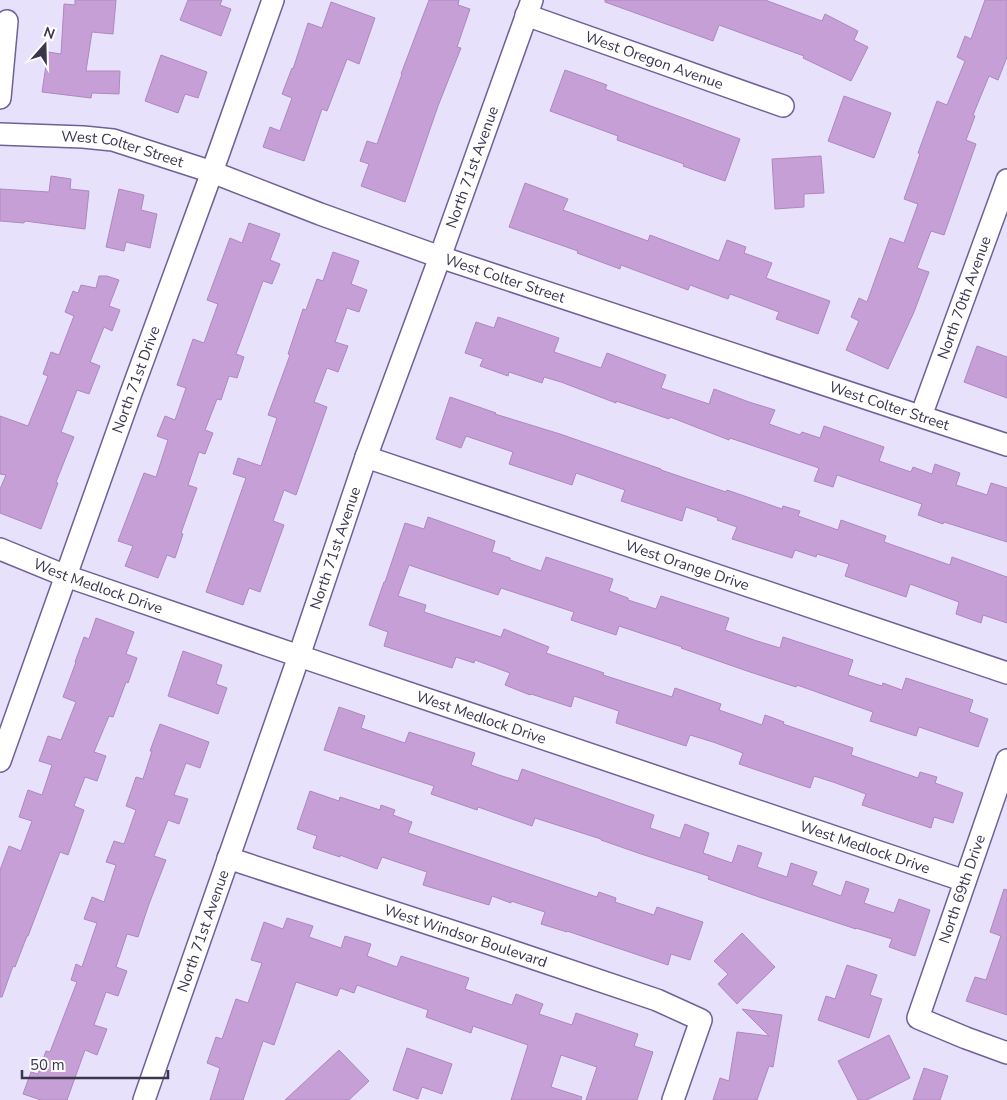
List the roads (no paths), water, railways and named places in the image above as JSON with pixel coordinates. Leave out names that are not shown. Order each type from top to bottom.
[{"type":"street","name":"North 71st Drive","points":[[0,761],[273,0]]},
{"type":"street","name":"West Oregon Avenue","points":[[529,8],[783,106]]},
{"type":"street","name":"North 71st Avenue","points":[[144,1100],[366,457],[529,8]]},
{"type":"street","points":[[0,98],[7,21]]},
{"type":"street","name":"West Colter Street","points":[[0,134],[113,140],[212,172],[320,214],[440,257],[1007,445]]},
{"type":"street","name":"North 70th Avenue","points":[[921,416],[1007,180]]},
{"type":"street","name":"West Orange Drive","points":[[366,457],[1007,672]]},
{"type":"street","name":"West Medlock Drive","points":[[0,549],[66,576],[298,656],[965,881]]},
{"type":"street","name":"North 69th Drive","points":[[1007,760],[918,1018],[1007,1053]]},
{"type":"street","name":"West Windsor Boulevard","points":[[228,858],[658,1000],[700,1020],[673,1100]]}]
